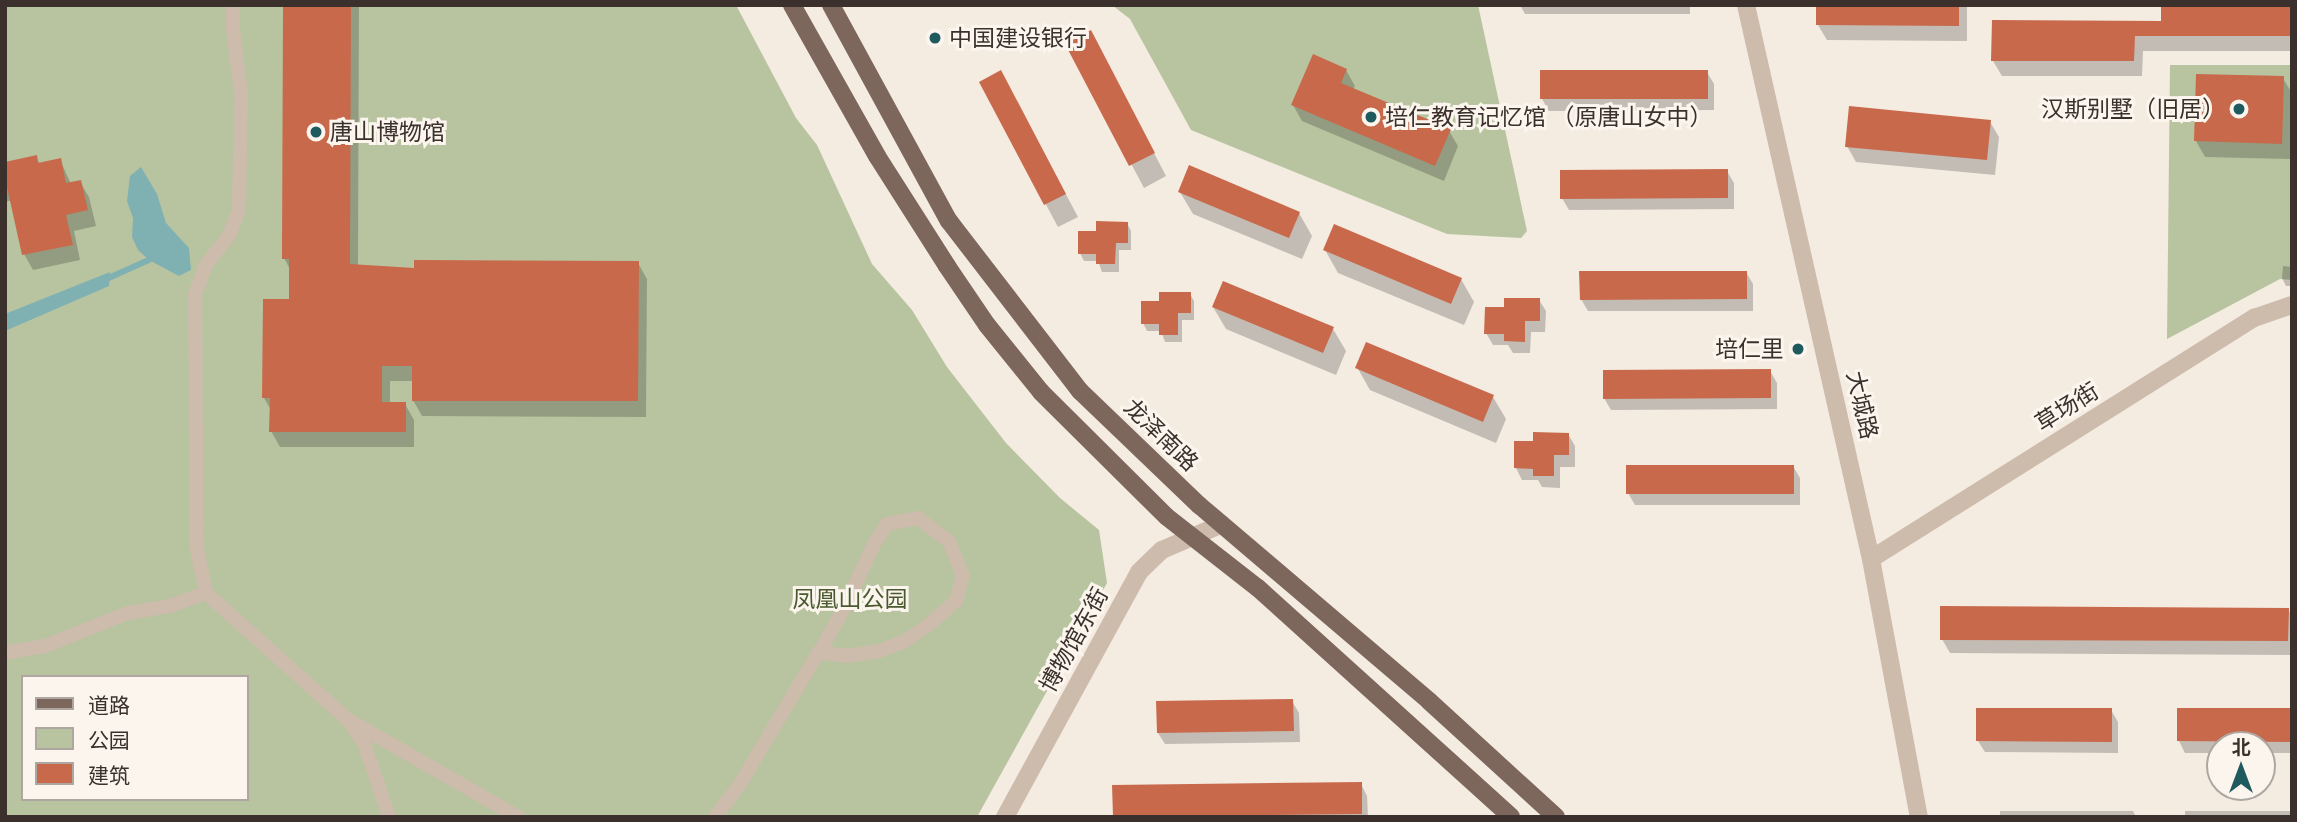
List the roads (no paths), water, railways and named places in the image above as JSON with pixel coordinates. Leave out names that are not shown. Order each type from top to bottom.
[{"type":"main road","points":[[792,5],[877,156],[987,325],[1041,392],[1167,517],[1258,588],[1511,817]]},
{"type":"main road","name":"龙泽南路","points":[[831,5],[948,221],[1080,391],[1222,524],[1429,701],[1556,817]]},
{"type":"street","points":[[233,5],[233,30],[242,93],[239,209],[230,234],[206,265],[195,294],[197,549],[206,593],[347,719],[518,817]]},
{"type":"street","name":"大城路","points":[[1746,5],[1871,559],[1919,817]]},
{"type":"street","name":"草场街","points":[[1871,559],[2254,318],[2292,305]]},
{"type":"street","points":[[715,817],[740,783],[818,653],[844,608],[875,541],[887,524],[918,518],[949,541],[963,575],[956,601],[930,624],[905,641],[879,651],[849,656],[818,653]]},
{"type":"street","name":"博物馆东街","points":[[1005,817],[1139,572],[1162,550],[1192,534],[1222,524]]},
{"type":"street","points":[[5,653],[45,646],[128,613],[170,606],[206,593]]},
{"type":"street","points":[[347,719],[364,743],[389,817]]},
{"type":"water","points":[[141,167],[157,194],[166,223],[189,248],[191,270],[179,276],[149,260],[138,250],[132,237],[133,218],[127,201],[130,176]]},
{"type":"water","points":[[110,272],[109,286],[5,331],[5,314]]},
{"type":"waterway","points":[[104,280],[149,260]]},
{"type":"place","name":"中国建设银行","points":[[935,38]]},
{"type":"place","name":"汉斯别墅（旧居）","points":[[2239,109]]},
{"type":"place","name":"培仁教育记忆馆 （原唐山女中）","points":[[1371,117]]},
{"type":"place","name":"唐山博物馆","points":[[316,132]]},
{"type":"place","name":"培仁里","points":[[1798,349]]},
{"type":"park label","name":"凤凰山公园","points":[[850,599]]}]
